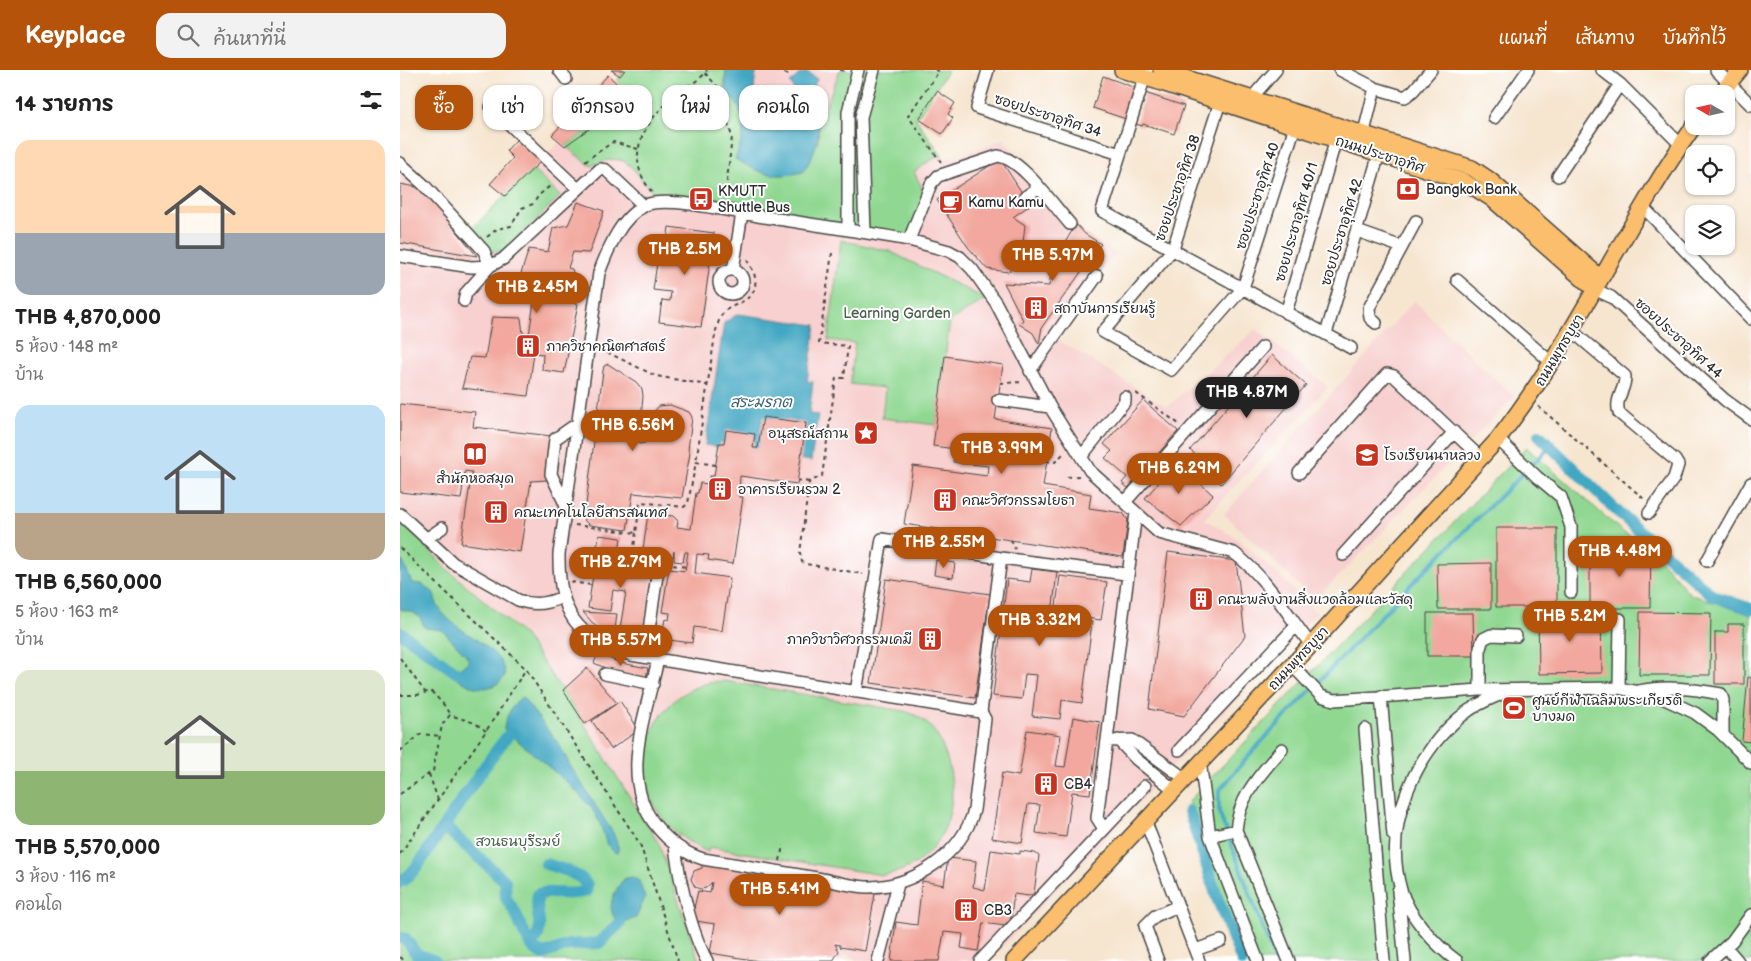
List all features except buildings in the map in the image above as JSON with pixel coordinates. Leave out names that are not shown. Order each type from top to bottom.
[{"type":"main road","name":"ถนนประชาอุทิศ","points":[[1122,70],[1146,74],[1222,96],[1381,146],[1458,162],[1481,173],[1598,284]]},
{"type":"main road","name":"ถนนประชาอุทิศ","points":[[1161,70],[1222,96]]},
{"type":"main road","points":[[1728,85],[1740,70]]},
{"type":"main road","name":"ถนนประชาอุทิศ","points":[[1297,120],[1336,139],[1362,140]]},
{"type":"main road","points":[[1598,284],[1642,206],[1688,135]]},
{"type":"main road","name":"ถนนพุทธบูชา","points":[[1014,961],[1173,789],[1311,645],[1482,458],[1529,398],[1572,330],[1598,284]]},
{"type":"street","points":[[848,230],[848,112],[858,70]]},
{"type":"street","points":[[865,232],[861,117],[874,70]]},
{"type":"street","name":"ซอยประชาอุทิศ 34","points":[[988,70],[977,108],[1120,154]]},
{"type":"street","points":[[1247,104],[1276,70]]},
{"type":"street","points":[[1340,70],[1375,88],[1405,96],[1413,91],[1431,70]]},
{"type":"street","points":[[1494,118],[1528,70]]},
{"type":"street","points":[[1602,70],[1620,84],[1681,145]]},
{"type":"street","points":[[1716,70],[1724,85]]},
{"type":"street","points":[[1146,74],[1102,211],[1351,348]]},
{"type":"street","points":[[1558,176],[1620,84]]},
{"type":"street","points":[[1362,140],[1375,88]]},
{"type":"street","points":[[1735,95],[1751,105]]},
{"type":"street","name":"ซอยประชาอุทิศ 38","points":[[1222,96],[1173,249],[1103,332],[1171,370],[1243,288]]},
{"type":"street","name":"ซอยประชาอุทิศ 40","points":[[1243,288],[1297,120]]},
{"type":"street","points":[[515,130],[578,189]]},
{"type":"street","name":"ซอยประชาอุทิศ 40/1","points":[[1286,313],[1336,139]]},
{"type":"street","name":"ซอยประชาอุทิศ 42","points":[[1326,334],[1381,146]]},
{"type":"street","points":[[909,240],[931,184],[938,176],[998,156],[1007,157],[1020,167],[1070,224]]},
{"type":"street","points":[[400,163],[424,185],[484,251],[490,266]]},
{"type":"street","points":[[464,301],[466,293],[490,266],[503,259],[603,168],[644,206]]},
{"type":"street","points":[[1025,197],[1038,188]]},
{"type":"street","points":[[981,712],[645,657],[608,648],[578,625],[566,608],[559,580],[563,523],[597,284],[604,261],[622,227],[644,206],[654,202],[674,203],[865,232],[909,240],[949,251],[960,257],[972,269],[996,303],[1050,407],[1090,470],[1159,533],[1234,553],[1256,572],[1311,645]]},
{"type":"street","points":[[1642,206],[1751,319]]},
{"type":"street","points":[[733,270],[742,213]]},
{"type":"street","points":[[1376,322],[1370,318],[1369,308],[1416,221]]},
{"type":"street","points":[[1357,231],[1402,247]]},
{"type":"street","points":[[400,256],[471,267],[490,266]]},
{"type":"street","points":[[1033,376],[1097,276]]},
{"type":"street","points":[[1457,280],[1552,363]]},
{"type":"street","name":"ซอยประชาอุทิศ 44","points":[[1598,284],[1725,400],[1751,419]]},
{"type":"street","points":[[1572,330],[1625,376],[1625,383],[1616,406],[1618,413],[1675,460],[1678,465],[1674,478],[1649,508]]},
{"type":"street","points":[[1126,502],[1263,347]]},
{"type":"street","points":[[1299,473],[1387,374],[1394,376],[1482,458]]},
{"type":"street","points":[[1081,456],[1125,401],[1125,397]]},
{"type":"street","points":[[998,400],[1050,407]]},
{"type":"street","points":[[566,506],[551,474],[555,439],[578,423]]},
{"type":"street","points":[[1343,555],[1454,432]]},
{"type":"street","points":[[1498,439],[1537,478],[1560,497],[1571,527],[1571,592]]},
{"type":"street","points":[[1707,561],[1751,483]]},
{"type":"street","points":[[1104,829],[1097,818],[1113,740],[1126,574],[1136,513]]},
{"type":"street","points":[[400,514],[453,563],[518,600],[534,604],[562,597]]},
{"type":"street","points":[[426,539],[442,528]]},
{"type":"street","points":[[856,692],[882,539],[1000,558],[1126,574]]},
{"type":"street","points":[[658,659],[637,759],[638,786],[651,820],[676,846],[684,852],[703,860],[868,887],[898,884],[925,871],[950,850],[969,824],[974,810],[985,719],[981,712],[1000,558]]},
{"type":"street","points":[[645,657],[657,575]]},
{"type":"street","points":[[1619,688],[1620,619]]},
{"type":"street","points":[[1179,750],[1296,626]]},
{"type":"street","points":[[1480,690],[1480,648],[1484,639],[1491,635],[1516,636]]},
{"type":"street","points":[[1292,665],[1321,696],[1345,701],[1381,696],[1480,690],[1619,688],[1636,691],[1674,702],[1695,712],[1723,734],[1751,764]]},
{"type":"street","points":[[605,674],[653,684]]},
{"type":"street","points":[[1636,691],[1658,686],[1688,688],[1721,694],[1723,700],[1723,734]]},
{"type":"street","points":[[1457,961],[1412,911],[1402,891],[1395,861],[1398,827],[1402,807],[1414,774],[1428,751],[1468,711],[1509,690]]},
{"type":"street","points":[[1381,696],[1405,961]]},
{"type":"street","points":[[1365,729],[1384,961]]},
{"type":"street","points":[[1113,740],[1132,740],[1184,778]]},
{"type":"street","points":[[1113,740],[1173,789]]},
{"type":"street","points":[[1224,832],[1238,813],[1243,799],[1282,749]]},
{"type":"street","points":[[1200,761],[1224,832],[1258,961]]},
{"type":"street","points":[[980,961],[1145,786]]},
{"type":"street","points":[[1145,820],[1178,906],[1195,957],[1221,941]]},
{"type":"street","points":[[1224,832],[1289,961]]},
{"type":"street","points":[[676,846],[682,883],[700,945],[707,961]]},
{"type":"street","points":[[878,961],[898,884]]},
{"type":"street","points":[[1158,961],[1145,926],[1155,916],[1178,906]]},
{"type":"street","points":[[1710,961],[1732,954],[1751,915]]},
{"type":"path","points":[[674,203],[651,191],[637,164],[638,149],[644,133],[656,113],[707,70]]},
{"type":"path","points":[[777,70],[786,74],[793,70]]},
{"type":"path","points":[[936,70],[939,71],[908,116],[948,172]]},
{"type":"path","points":[[705,73],[717,86],[732,137],[724,210]]},
{"type":"path","points":[[585,161],[613,142],[638,149]]},
{"type":"path","points":[[478,245],[497,229],[511,226],[522,208],[533,204],[539,195],[550,186]]},
{"type":"path","points":[[798,480],[809,482],[822,476],[836,378],[844,378],[848,346],[819,342],[832,253]]},
{"type":"path","points":[[633,554],[640,502],[677,507],[684,507],[688,503],[718,323],[726,310],[748,299],[753,288],[754,273],[746,256]]},
{"type":"path","points":[[589,347],[607,351],[633,366],[656,376],[707,385]]},
{"type":"path","points":[[1000,383],[1033,376]]},
{"type":"path","points":[[1125,397],[1131,389],[1188,431]]},
{"type":"path","points":[[1529,398],[1649,508]]},
{"type":"path","points":[[1046,461],[1055,462],[1073,444]]},
{"type":"path","points":[[696,462],[716,465]]},
{"type":"path","points":[[809,482],[800,554],[802,562],[876,576]]},
{"type":"path","points":[[563,523],[636,534]]},
{"type":"path","points":[[400,548],[526,669],[640,844],[678,961]]},
{"type":"path","points":[[619,552],[633,554],[639,560],[686,567]]},
{"type":"path","points":[[559,580],[591,585]]},
{"type":"path","points":[[400,658],[426,692]]},
{"type":"path","points":[[400,854],[486,732],[526,669]]},
{"type":"path","points":[[400,694],[431,691],[436,694],[450,715],[474,723],[486,732]]},
{"type":"path","points":[[400,794],[429,774],[436,765],[442,726],[450,715]]},
{"type":"path","points":[[400,751],[420,734],[440,736]]},
{"type":"path","points":[[429,774],[438,800]]},
{"type":"path","points":[[778,871],[783,845]]},
{"type":"path","points":[[400,958],[405,961]]},
{"type":"shaded area","points":[[625,70],[948,70],[916,119],[943,157],[956,158],[1003,139],[1085,234],[1115,253],[1057,339],[1167,407],[1256,329],[1328,387],[1204,519],[1236,538],[1274,571],[1317,613],[989,961],[857,961],[850,954],[844,955],[839,961],[699,961],[659,844],[573,706],[524,635],[447,569],[400,519],[400,157],[471,229],[560,142],[565,146],[587,130],[652,130],[652,85],[621,85],[617,81]]},
{"type":"shaded area","name":"โรงเรียนนาหลวง","points":[[1414,301],[1514,397],[1315,600],[1224,514]]},
{"type":"green space","points":[[625,70],[726,70],[724,85],[662,85],[662,130],[729,130],[729,93],[739,106],[739,130],[743,130],[742,142],[818,143],[819,130],[828,130],[828,100],[840,70],[948,70],[916,119],[943,157],[937,156],[914,172],[926,196],[909,240],[742,213],[731,201],[651,191],[632,167],[626,163],[620,160],[612,160],[603,161],[591,166],[565,146],[587,130],[652,130],[652,85],[621,85],[617,81]]},
{"type":"green space","points":[[532,169],[560,196],[504,252],[489,251],[471,229]]},
{"type":"green space","name":"Learning Garden","points":[[841,240],[889,251],[986,299],[950,321],[936,425],[882,418],[885,388],[850,384],[855,343],[828,340]]},
{"type":"green space","name":"ศูนย์กีฬาเฉลิมพระเกียรติ บางมด","points":[[1526,447],[1624,533],[1646,543],[1690,594],[1751,615],[1751,961],[1246,961],[1188,802]]},
{"type":"green space","name":"สวนธนบุรีรมย์","points":[[400,519],[447,569],[524,635],[573,706],[659,844],[699,961],[400,961]]},
{"type":"green space","points":[[724,681],[904,711],[926,722],[940,741],[951,775],[952,795],[949,814],[943,832],[933,848],[919,861],[902,870],[882,875],[709,847],[708,852],[692,844],[677,833],[664,820],[654,805],[647,785],[645,764],[648,743],[656,724],[668,707],[684,694],[702,685]]},
{"type":"water","points":[[726,70],[757,70],[754,85],[739,85],[739,109],[729,95],[729,85],[725,85]]},
{"type":"water","points":[[807,72],[817,79],[814,85],[791,85],[790,83],[798,75]]},
{"type":"water","points":[[743,130],[818,130],[815,149],[810,160],[803,172],[793,174],[775,175],[760,172],[735,159]]},
{"type":"water","name":"สระมรกต","points":[[738,314],[816,325],[807,381],[813,382],[809,414],[818,415],[811,461],[705,445],[724,323]]},
{"type":"water","points":[[400,560],[403,562],[412,583],[422,584],[434,593],[438,606],[446,617],[493,653],[501,663],[505,675],[501,681],[495,685],[481,688],[461,681],[456,676],[459,669],[469,662],[466,655],[442,630],[425,628],[420,618],[414,613],[400,609]]},
{"type":"water","points":[[522,697],[559,744],[571,767],[613,833],[618,846],[618,853],[614,852],[607,845],[600,823],[591,807],[570,785],[504,729],[510,711]]},
{"type":"water","points":[[633,877],[639,881],[645,898],[636,918],[620,923],[612,913],[612,900],[617,888],[625,878]]},
{"type":"waterway","points":[[1539,435],[1619,513],[1713,596],[1751,609]]},
{"type":"waterway","points":[[1275,961],[1219,812],[1219,791],[1250,754],[1423,572],[1551,446]]},
{"type":"waterway","points":[[400,632],[457,673]]},
{"type":"waterway","points":[[400,882],[419,864],[480,773],[510,733]]},
{"type":"waterway","points":[[1189,811],[1217,898],[1242,961]]},
{"type":"waterway","points":[[444,826],[505,881],[506,898],[535,950],[544,954],[568,945],[599,943],[620,923]]},
{"type":"waterway","points":[[531,944],[539,933],[538,894],[580,893],[586,891],[587,885],[581,878],[568,871],[546,864]]},
{"type":"waterway","points":[[400,938],[406,939],[416,954],[435,961]]},
{"type":"place","name":"Bangkok Bank","points":[[1408,189]]},
{"type":"place","name":"KMUTT Shuttle Bus","points":[[701,199]]},
{"type":"place","name":"Kamu Kamu","points":[[951,202]]},
{"type":"place","name":"สถาบันการเรียนรู้","points":[[1036,308]]},
{"type":"place","name":"ภาควิชาคณิตศาสตร์","points":[[528,346]]},
{"type":"place","name":"อนุสรณ์สถาน","points":[[866,433]]},
{"type":"place","name":"สำนักหอสมุด","points":[[475,454]]},
{"type":"place","name":"โรงเรียนนาหลวง","points":[[1367,455]]},
{"type":"place","name":"อาคารเรียนรวม 2","points":[[720,489]]},
{"type":"place","name":"คณะวิศวกรรมโยธา","points":[[945,500]]},
{"type":"place","name":"คณะเทคโนโลยีสารสนเทศ","points":[[496,512]]},
{"type":"place","name":"คณะพลังงานสิ่งแวดล้อมและวัสดุ","points":[[1201,599]]},
{"type":"place","name":"ภาควิชาวิศวกรรมเคมี","points":[[930,639]]},
{"type":"place","name":"ศูนย์กีฬาเฉลิมพระเกียรติ บางมด","points":[[1514,708]]},
{"type":"place","name":"CB4","points":[[1046,784]]},
{"type":"place","name":"CB3","points":[[966,910]]}]
